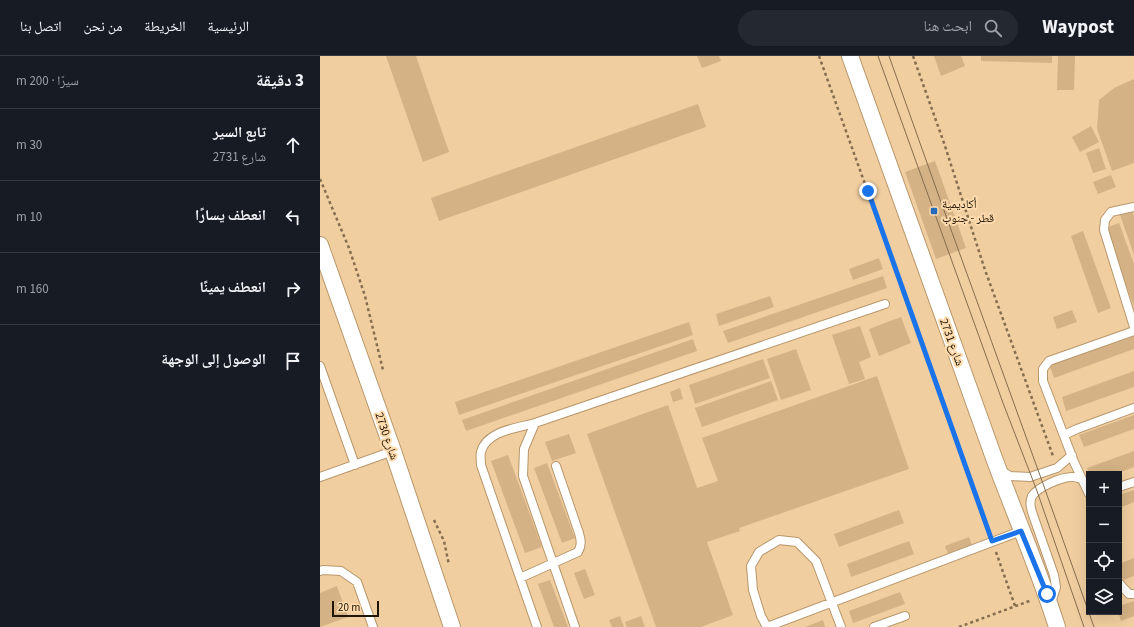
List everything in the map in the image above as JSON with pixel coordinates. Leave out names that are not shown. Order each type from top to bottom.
[{"type":"street","name":"شارع 2731","points":[[850,56],[1057,627]]},
{"type":"street","name":"شارع 2730","points":[[320,245],[393,451],[452,627]]},
{"type":"lane","points":[[1134,206],[1111,212],[1105,220],[1104,230],[1134,327]]},
{"type":"lane","points":[[538,627],[481,465],[480,452],[488,439],[505,431],[534,423],[885,304]]},
{"type":"lane","points":[[1086,488],[1043,381],[1043,369],[1049,361],[1134,331]]},
{"type":"lane","points":[[320,366],[355,465]]},
{"type":"lane","points":[[1064,435],[1134,408]]},
{"type":"lane","points":[[534,423],[524,449],[523,476],[575,627]]},
{"type":"lane","points":[[320,477],[393,451]]},
{"type":"lane","points":[[999,469],[1010,476],[1030,477],[1057,468],[1072,455]]},
{"type":"lane","points":[[520,578],[578,552],[581,547],[582,541],[556,466]]},
{"type":"lane","points":[[1048,600],[1056,587],[1054,574],[1030,506],[1032,498],[1037,491],[1045,485],[1072,477],[1082,479]]},
{"type":"lane","points":[[1122,486],[1134,482]]},
{"type":"lane","points":[[841,627],[832,603],[816,561],[797,542],[779,540],[759,552],[751,566],[754,590],[761,616],[767,627],[832,603],[992,541],[1021,531]]},
{"type":"lane","points":[[320,571],[341,571],[357,582],[373,627]]},
{"type":"lane","points":[[1122,586],[1129,594],[1134,594]]},
{"type":"lane","points":[[874,627],[905,616]]},
{"type":"path","points":[[819,56],[937,382],[1015,606]]},
{"type":"path","points":[[913,56],[946,150],[985,270],[1057,468]]},
{"type":"path","points":[[320,179],[349,248],[365,296],[384,376]]},
{"type":"path","points":[[431,513],[444,541],[451,570]]},
{"type":"path","points":[[959,627],[1015,606],[1048,600]]},
{"type":"building","points":[[386,56],[416,56],[449,152],[423,162]]},
{"type":"building","points":[[697,56],[719,56],[721,61],[702,68]]},
{"type":"building","points":[[934,56],[961,56],[965,66],[941,76]]},
{"type":"building","points":[[981,56],[1052,56],[1052,63],[981,61]]},
{"type":"building","points":[[1058,56],[1075,56],[1074,90],[1057,90]]},
{"type":"building","points":[[1134,79],[1134,163],[1112,171],[1097,129],[1099,100],[1114,88]]},
{"type":"building","points":[[698,104],[706,127],[439,221],[431,198]]},
{"type":"building","points":[[1091,126],[1099,142],[1080,152],[1072,137]]},
{"type":"building","points":[[1099,148],[1106,169],[1093,173],[1086,153]]},
{"type":"building","points":[[935,161],[966,248],[936,259],[905,172]]},
{"type":"building","points":[[1111,175],[1116,187],[1098,194],[1093,182]]},
{"type":"building","points":[[1132,211],[1134,216],[1134,255],[1120,215]]},
{"type":"building","points":[[1119,223],[1134,264],[1134,307],[1106,228]]},
{"type":"building","points":[[1083,231],[1111,308],[1098,313],[1071,236]]},
{"type":"building","points":[[879,258],[883,269],[853,280],[849,269]]},
{"type":"building","points":[[883,276],[887,288],[728,343],[723,331]]},
{"type":"building","points":[[770,296],[774,307],[719,326],[716,314]]},
{"type":"building","points":[[1072,310],[1077,322],[1057,329],[1053,317]]},
{"type":"building","points":[[901,317],[911,343],[879,356],[869,329]]},
{"type":"building","points":[[689,322],[693,335],[459,415],[455,402]]},
{"type":"building","points":[[860,326],[871,357],[859,362],[865,379],[849,384],[832,335]]},
{"type":"building","points":[[1134,334],[1134,349],[1054,378],[1049,364]]},
{"type":"building","points":[[693,339],[697,351],[466,431],[462,420]]},
{"type":"building","points":[[796,349],[811,390],[781,400],[767,359]]},
{"type":"building","points":[[763,359],[770,378],[695,404],[689,385]]},
{"type":"building","points":[[1134,371],[1134,387],[1066,411],[1062,397]]},
{"type":"building","points":[[877,376],[909,469],[739,528],[740,531],[707,542],[733,615],[701,627],[656,627],[587,434],[668,405],[697,488],[718,481],[702,438]]},
{"type":"building","points":[[771,381],[778,400],[702,427],[695,408]]},
{"type":"building","points":[[680,388],[683,399],[673,402],[670,392]]},
{"type":"building","points":[[1134,415],[1134,429],[1084,447],[1079,435]]},
{"type":"building","points":[[569,434],[576,453],[552,461],[545,442]]},
{"type":"building","points":[[1134,451],[1134,467],[1122,472],[1088,471],[1087,468]]},
{"type":"building","points":[[508,455],[542,547],[525,553],[491,461]]},
{"type":"building","points":[[547,463],[575,538],[562,543],[534,468]]},
{"type":"building","points":[[1134,490],[1134,502],[1122,507],[1122,494]]},
{"type":"building","points":[[899,510],[904,523],[839,547],[834,534]]},
{"type":"building","points":[[969,537],[972,545],[948,554],[945,546]]},
{"type":"building","points":[[909,541],[914,554],[851,577],[847,564]]},
{"type":"building","points":[[1134,558],[1134,576],[1123,580],[1122,563]]},
{"type":"building","points":[[585,569],[595,595],[584,599],[574,573]]},
{"type":"building","points":[[550,580],[568,627],[554,627],[538,584]]},
{"type":"building","points":[[337,586],[348,617],[320,627],[320,593]]},
{"type":"building","points":[[900,592],[905,604],[853,623],[849,611]]},
{"type":"building","points":[[1134,601],[1134,616],[1121,621],[1119,615],[1122,615],[1122,605]]},
{"type":"building","points":[[620,616],[624,627],[612,627],[609,620]]},
{"type":"building","points":[[641,616],[645,627],[627,627],[625,622]]},
{"type":"building","points":[[823,620],[825,627],[805,627]]},
{"type":"tram line","points":[[878,56],[1003,403],[1037,491],[1084,627]]},
{"type":"tram line","points":[[889,56],[1094,627]]},
{"type":"place","name":"أكاديمية قطر - جنوب","points":[[934,211]]},
{"type":"route","points":[[868,191],[992,541],[1021,531],[1047,594]]}]
